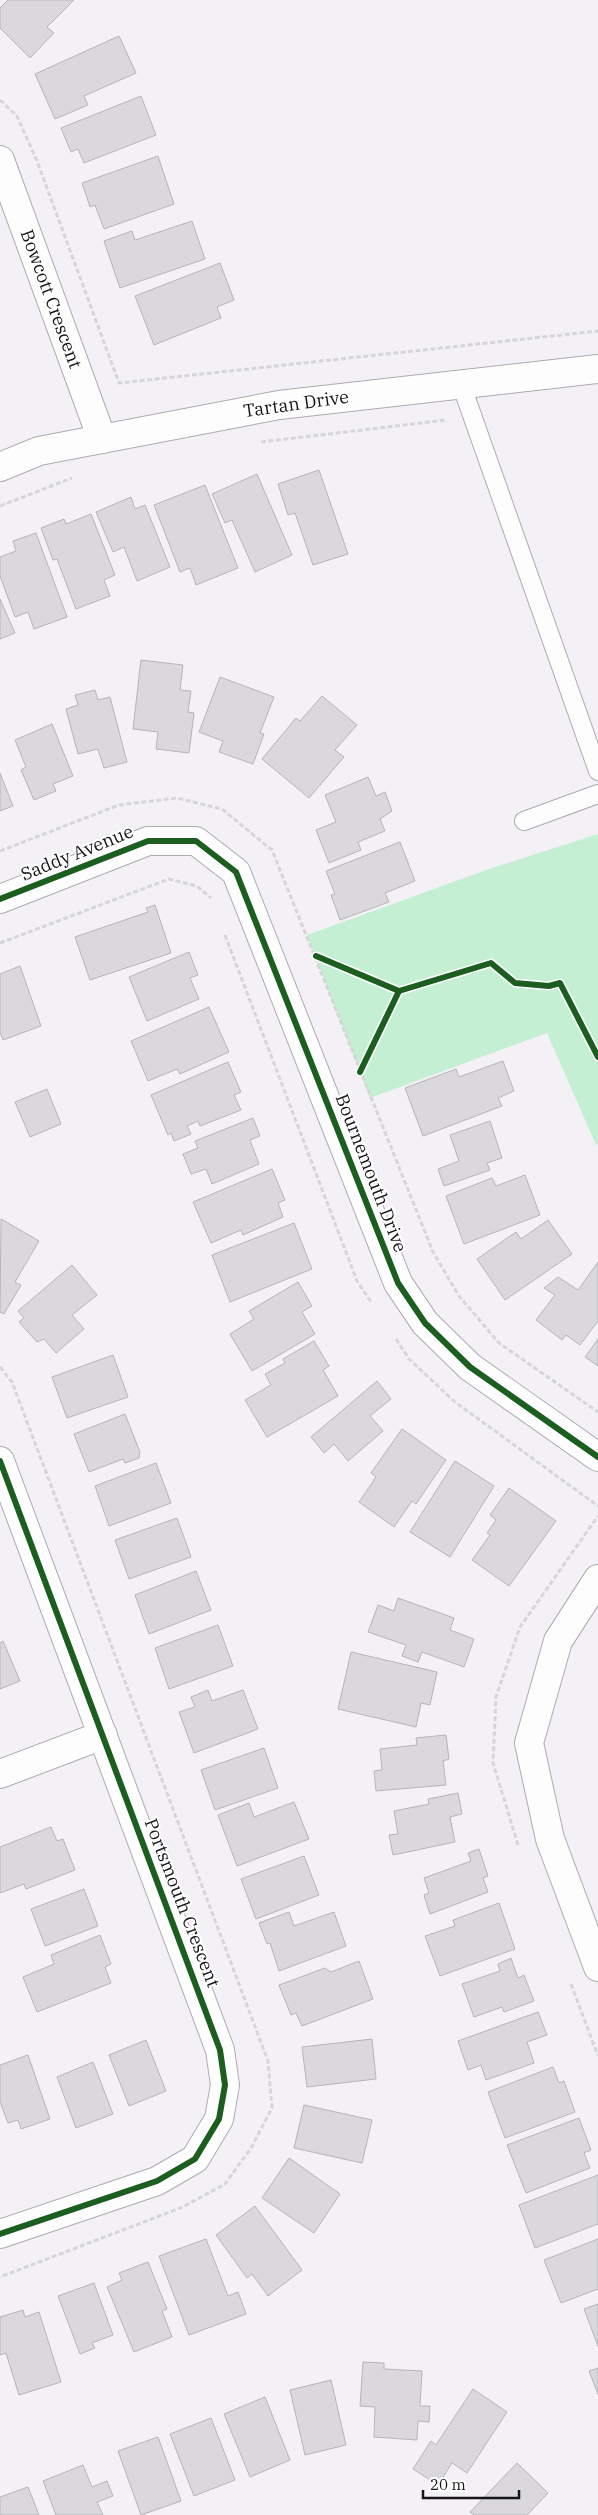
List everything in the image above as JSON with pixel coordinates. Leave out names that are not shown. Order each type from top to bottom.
[{"type":"street","name":"Bowcott Crescent","points":[[0,160],[102,439]]},
{"type":"street","name":"Tartan Drive","points":[[0,467],[39,451],[280,405],[598,369]]},
{"type":"street","name":"Saddy Avenue","points":[[0,899],[148,840],[196,840]]},
{"type":"street","name":"Bournemouth Drive","points":[[196,840],[236,872],[398,1283],[425,1323],[470,1368],[598,1457]]},
{"type":"street","name":"Portsmouth Crescent","points":[[0,1461],[220,2050],[225,2085],[219,2119],[195,2159],[157,2181],[0,2234]]},
{"type":"street","points":[[598,1579],[558,1641],[529,1743],[550,1839],[598,1967]]},
{"type":"street","points":[[0,1774],[103,1735]]},
{"type":"lane","points":[[460,384],[598,771]]},
{"type":"lane","points":[[524,821],[598,794]]},
{"type":"path","points":[[0,100],[17,116],[38,161],[118,383],[598,331]]},
{"type":"path","points":[[253,443],[472,416]]},
{"type":"path","points":[[0,506],[76,476]]},
{"type":"path","points":[[0,943],[169,879],[197,886],[211,897],[214,906]]},
{"type":"path","points":[[225,934],[357,1281],[372,1304]]},
{"type":"path","points":[[394,1335],[409,1359],[455,1402],[598,1506]]},
{"type":"green space","points":[[598,834],[598,1144],[596,1145],[547,1033],[370,1098],[307,935],[489,869]]},
{"type":"building","points":[[8,0],[74,0],[47,27],[54,33],[30,58],[0,28],[0,8]]},
{"type":"building","points":[[119,36],[136,73],[84,96],[88,105],[55,119],[35,74]]},
{"type":"building","points":[[141,96],[156,135],[84,163],[78,149],[71,152],[61,128]]},
{"type":"building","points":[[158,156],[174,204],[104,229],[95,205],[90,207],[82,183]]},
{"type":"building","points":[[192,221],[205,259],[120,288],[104,241],[132,231],[135,240]]},
{"type":"building","points":[[220,263],[234,300],[217,307],[221,318],[154,345],[135,296]]},
{"type":"building","points":[[319,470],[348,554],[313,565],[295,513],[288,515],[278,484]]},
{"type":"building","points":[[257,474],[292,555],[255,572],[232,520],[225,523],[212,494]]},
{"type":"building","points":[[205,485],[238,568],[196,585],[190,568],[180,572],[154,505]]},
{"type":"building","points":[[131,497],[135,509],[145,505],[170,567],[137,581],[124,547],[113,552],[96,512]]},
{"type":"building","points":[[91,514],[115,575],[104,580],[110,596],[76,609],[57,559],[53,560],[41,528],[64,519],[66,524]]},
{"type":"building","points":[[36,533],[67,617],[34,629],[28,612],[15,617],[0,576],[0,557],[16,551],[13,541]]},
{"type":"building","points":[[0,599],[15,633],[0,639]]},
{"type":"building","points":[[141,660],[183,665],[180,690],[191,691],[188,712],[194,713],[189,753],[156,749],[158,732],[133,729]]},
{"type":"building","points":[[220,677],[274,697],[260,733],[264,734],[253,764],[219,752],[223,741],[199,732]]},
{"type":"building","points":[[95,690],[98,700],[110,697],[127,762],[104,768],[98,749],[78,754],[66,709],[78,705],[75,695]]},
{"type":"building","points":[[322,696],[357,725],[335,750],[344,757],[309,798],[262,759],[296,718],[300,721]]},
{"type":"building","points":[[52,724],[73,776],[53,784],[56,791],[34,800],[21,770],[26,767],[15,740]]},
{"type":"building","points":[[0,773],[13,806],[0,811]]},
{"type":"building","points":[[368,777],[376,796],[385,792],[392,811],[380,819],[385,831],[358,842],[361,850],[329,863],[316,830],[336,822],[325,795]]},
{"type":"building","points":[[400,842],[415,881],[385,893],[389,902],[340,920],[331,895],[335,894],[326,871]]},
{"type":"building","points":[[155,905],[171,953],[90,980],[75,937],[148,912],[146,908]]},
{"type":"building","points":[[189,952],[198,975],[190,978],[199,999],[147,1021],[129,977]]},
{"type":"building","points":[[20,966],[41,1026],[3,1040],[0,1032],[0,974]]},
{"type":"building","points":[[209,1007],[229,1052],[180,1074],[177,1069],[148,1081],[131,1041]]},
{"type":"building","points":[[503,1061],[514,1091],[498,1098],[502,1106],[423,1136],[405,1088],[456,1069],[459,1077]]},
{"type":"building","points":[[228,1062],[241,1092],[234,1095],[241,1110],[200,1126],[198,1121],[187,1126],[191,1134],[174,1141],[171,1133],[168,1135],[151,1095]]},
{"type":"building","points":[[47,1089],[61,1124],[30,1137],[15,1102]]},
{"type":"building","points":[[253,1118],[260,1136],[250,1140],[259,1164],[212,1184],[206,1169],[191,1174],[183,1154],[198,1148],[195,1141]]},
{"type":"building","points":[[490,1121],[502,1158],[487,1163],[490,1170],[444,1186],[438,1169],[459,1161],[450,1135]]},
{"type":"building","points":[[272,1169],[285,1200],[278,1203],[283,1217],[243,1235],[241,1230],[211,1243],[193,1202]]},
{"type":"building","points":[[525,1175],[540,1215],[464,1244],[446,1196],[492,1178],[496,1186]]},
{"type":"building","points":[[1,1219],[39,1241],[15,1282],[21,1285],[4,1314],[0,1312]]},
{"type":"building","points":[[548,1220],[572,1254],[505,1300],[477,1259],[516,1232],[521,1239]]},
{"type":"building","points":[[294,1223],[312,1269],[230,1302],[212,1255]]},
{"type":"building","points":[[598,1262],[598,1321],[580,1345],[566,1335],[562,1340],[536,1320],[555,1295],[544,1288],[558,1277],[578,1290]]},
{"type":"building","points":[[72,1265],[97,1295],[72,1315],[84,1329],[56,1353],[44,1339],[37,1342],[19,1322],[24,1318],[18,1311]]},
{"type":"building","points":[[298,1282],[312,1306],[302,1312],[315,1334],[252,1371],[230,1334],[254,1319],[249,1311]]},
{"type":"building","points":[[598,1339],[598,1366],[585,1357]]},
{"type":"building","points":[[314,1341],[329,1366],[323,1370],[338,1396],[267,1437],[245,1400],[271,1385],[265,1374],[285,1363],[283,1359]]},
{"type":"building","points":[[113,1355],[128,1397],[67,1418],[52,1377]]},
{"type":"building","points":[[377,1381],[391,1399],[370,1416],[383,1431],[348,1461],[334,1444],[324,1453],[311,1437]]},
{"type":"building","points":[[125,1414],[140,1452],[139,1458],[125,1463],[123,1459],[89,1472],[74,1434]]},
{"type":"building","points":[[402,1429],[446,1460],[416,1504],[412,1501],[394,1527],[359,1502],[376,1477],[371,1473]]},
{"type":"building","points":[[455,1461],[494,1486],[450,1557],[410,1532]]},
{"type":"building","points":[[156,1463],[171,1503],[109,1526],[95,1486]]},
{"type":"building","points":[[509,1488],[556,1521],[509,1586],[472,1560],[490,1535],[487,1533],[496,1520],[490,1515]]},
{"type":"building","points":[[177,1518],[191,1557],[129,1579],[115,1540]]},
{"type":"building","points":[[196,1571],[211,1610],[149,1634],[135,1595]]},
{"type":"building","points":[[398,1598],[454,1618],[450,1630],[474,1639],[464,1667],[422,1652],[418,1662],[402,1656],[406,1645],[368,1632],[378,1605],[394,1611]]},
{"type":"building","points":[[218,1625],[233,1666],[169,1689],[155,1648]]},
{"type":"building","points":[[3,1641],[20,1681],[0,1689],[0,1643]]},
{"type":"building","points":[[351,1652],[437,1672],[430,1705],[421,1703],[416,1727],[338,1709]]},
{"type":"building","points":[[208,1690],[212,1701],[243,1690],[258,1729],[194,1753],[179,1712],[195,1707],[191,1697]]},
{"type":"building","points":[[446,1735],[449,1759],[443,1761],[446,1785],[376,1791],[374,1771],[382,1770],[380,1749],[417,1745],[416,1738]]},
{"type":"building","points":[[264,1748],[278,1788],[215,1810],[201,1770]]},
{"type":"building","points":[[458,1793],[462,1814],[450,1817],[455,1842],[393,1855],[389,1835],[398,1834],[394,1811],[429,1804],[428,1799]]},
{"type":"building","points":[[294,1802],[309,1839],[237,1866],[218,1815],[249,1803],[254,1817]]},
{"type":"building","points":[[51,1827],[57,1841],[63,1839],[75,1870],[26,1889],[24,1884],[0,1893],[0,1847]]},
{"type":"building","points":[[479,1849],[488,1876],[483,1878],[488,1892],[430,1914],[424,1895],[429,1893],[424,1878],[471,1861],[468,1853]]},
{"type":"building","points":[[304,1856],[319,1895],[256,1919],[241,1879]]},
{"type":"building","points":[[84,1889],[98,1926],[45,1946],[31,1909]]},
{"type":"building","points":[[499,1903],[515,1949],[440,1976],[425,1936],[455,1926],[453,1920]]},
{"type":"building","points":[[289,1912],[294,1926],[334,1912],[346,1946],[279,1971],[270,1943],[267,1944],[259,1923]]},
{"type":"building","points":[[100,1935],[111,1964],[105,1967],[111,1983],[37,2012],[23,1977],[54,1964],[51,1955]]},
{"type":"building","points":[[511,1958],[518,1978],[524,1975],[534,2001],[504,2012],[502,2007],[474,2017],[462,1984],[500,1971],[498,1964]]},
{"type":"building","points":[[359,1961],[373,1999],[302,2026],[296,2013],[291,2015],[279,1985],[325,1968],[331,1972]]},
{"type":"building","points":[[538,2012],[547,2035],[527,2042],[534,2063],[486,2080],[481,2065],[468,2070],[458,2041]]},
{"type":"building","points":[[372,2039],[376,2079],[307,2087],[302,2047]]},
{"type":"building","points":[[146,2040],[166,2091],[129,2106],[109,2055]]},
{"type":"building","points":[[28,2055],[50,2119],[21,2129],[18,2120],[8,2123],[0,2102],[0,2065]]},
{"type":"building","points":[[93,2062],[113,2114],[76,2128],[57,2077]]},
{"type":"building","points":[[553,2067],[559,2083],[564,2081],[575,2112],[505,2138],[488,2092]]},
{"type":"building","points":[[304,2105],[372,2120],[362,2163],[294,2148]]},
{"type":"building","points":[[579,2118],[591,2150],[584,2153],[590,2168],[526,2193],[507,2145]]},
{"type":"building","points":[[289,2158],[340,2194],[314,2233],[262,2198]]},
{"type":"building","points":[[598,2175],[598,2224],[535,2248],[519,2205]]},
{"type":"building","points":[[255,2206],[302,2270],[268,2296],[252,2274],[247,2278],[216,2235]]},
{"type":"building","points":[[206,2239],[228,2296],[238,2292],[246,2314],[189,2335],[159,2256]]},
{"type":"building","points":[[598,2239],[598,2289],[561,2303],[544,2260]]},
{"type":"building","points":[[148,2262],[167,2309],[162,2311],[172,2337],[134,2352],[107,2287],[122,2280],[119,2273]]},
{"type":"building","points":[[94,2283],[113,2335],[92,2343],[95,2348],[80,2354],[58,2296]]},
{"type":"building","points":[[598,2304],[598,2346],[584,2309]]},
{"type":"building","points":[[23,2310],[25,2317],[39,2312],[61,2382],[19,2395],[6,2353],[0,2355],[0,2317]]},
{"type":"building","points":[[363,2362],[384,2363],[384,2369],[422,2371],[420,2406],[430,2406],[429,2422],[418,2421],[417,2440],[374,2437],[375,2407],[360,2406]]},
{"type":"building","points":[[598,2368],[598,2394],[589,2371]]},
{"type":"building","points":[[331,2380],[346,2445],[305,2455],[290,2390]]},
{"type":"building","points":[[473,2389],[507,2412],[467,2473],[452,2463],[438,2485],[413,2469],[431,2441],[436,2445]]},
{"type":"building","points":[[265,2397],[290,2460],[250,2477],[224,2414]]},
{"type":"building","points":[[211,2418],[235,2480],[194,2496],[170,2434]]},
{"type":"building","points":[[158,2437],[181,2501],[141,2515],[118,2451]]},
{"type":"building","points":[[517,2463],[548,2493],[527,2515],[474,2515],[470,2512]]},
{"type":"building","points":[[83,2465],[92,2487],[107,2481],[113,2496],[97,2502],[103,2515],[56,2515],[43,2481]]},
{"type":"building","points":[[28,2487],[39,2515],[0,2515],[0,2497]]},
{"type":"cycle path","points":[[0,899],[148,841],[196,841],[236,872],[398,1283],[425,1323],[470,1367],[598,1457]]},
{"type":"cycle path","points":[[316,956],[399,991],[360,1072]]},
{"type":"cycle path","points":[[399,991],[491,963],[515,983],[549,986],[560,983],[598,1057]]},
{"type":"cycle path","points":[[0,1461],[220,2050],[225,2085],[219,2119],[195,2159],[157,2181],[0,2234]]}]
